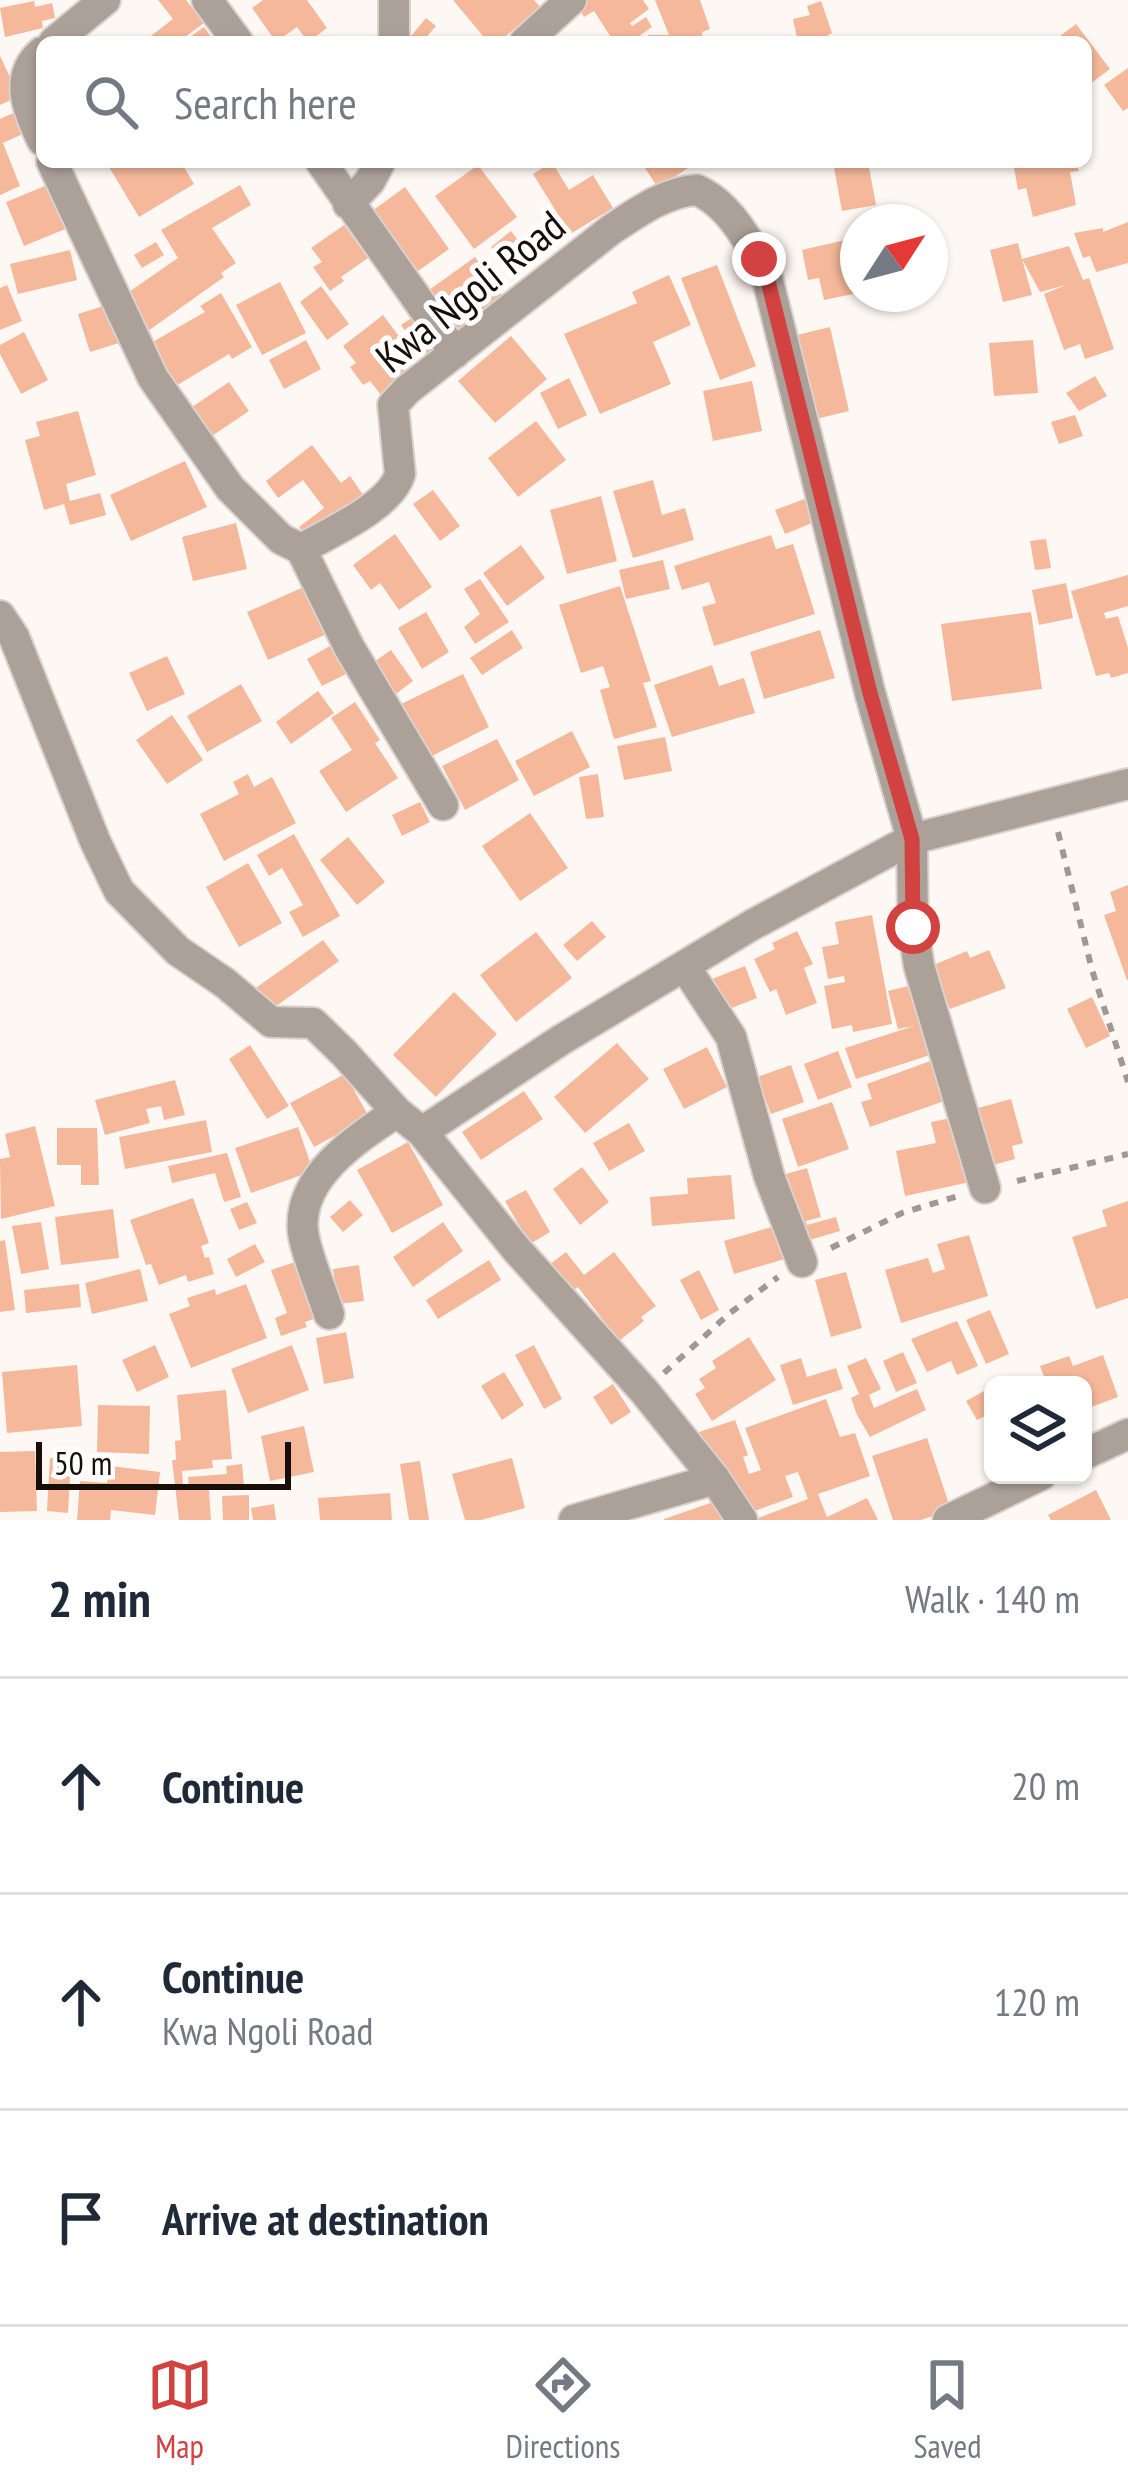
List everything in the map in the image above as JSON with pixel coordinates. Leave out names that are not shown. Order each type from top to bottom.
[{"type":"street","points":[[62,36],[105,0]]},
{"type":"street","points":[[207,0],[234,36]]},
{"type":"street","points":[[394,0],[394,36]]},
{"type":"street","points":[[532,36],[571,0]]},
{"type":"street","points":[[34,65],[25,98],[36,125]]},
{"type":"street","points":[[55,168],[153,378],[230,488],[281,539],[301,549],[349,647],[443,805]]},
{"type":"street","points":[[325,168],[455,353]]},
{"type":"street","points":[[348,204],[377,168]]},
{"type":"street","name":"Kwa Ngoli Road","points":[[301,549],[360,515],[398,484],[393,405],[407,390],[612,229],[670,195],[697,190],[719,204],[759,259],[768,281],[870,693],[912,839]]},
{"type":"street","points":[[0,616],[14,637],[119,891],[178,951],[271,1022],[313,1023],[344,1053],[397,1112],[422,1132],[517,1250],[644,1391],[742,1520]]},
{"type":"street","points":[[422,1132],[561,1040],[752,925],[912,839],[1128,784]]},
{"type":"street","points":[[912,839],[913,927],[920,966],[985,1188]]},
{"type":"street","points":[[685,967],[730,1037],[769,1176],[802,1262]]},
{"type":"street","points":[[329,1313],[303,1233],[306,1198],[317,1178],[397,1112]]},
{"type":"street","points":[[1092,1451],[1128,1434]]},
{"type":"street","points":[[574,1520],[715,1479]]},
{"type":"street","points":[[948,1520],[1022,1484]]},
{"type":"path","points":[[1052,804],[1092,970],[1128,1082]]},
{"type":"path","points":[[644,1391],[745,1301],[802,1262],[902,1213],[1128,1154]]},
{"type":"building","points":[[158,0],[186,0],[204,23],[186,36],[151,36],[173,19]]},
{"type":"building","points":[[263,0],[307,0],[327,28],[316,36],[304,36],[297,27],[284,36],[272,36],[252,8]]},
{"type":"building","points":[[453,0],[534,0],[540,7],[506,36],[483,36]]},
{"type":"building","points":[[574,0],[643,0],[649,9],[630,23],[646,17],[652,27],[639,36],[610,36],[594,11],[584,17]]},
{"type":"building","points":[[655,0],[700,0],[710,29],[702,36],[648,36],[669,35]]},
{"type":"building","points":[[34,1],[35,7],[52,3],[55,18],[42,21],[43,28],[5,37],[0,8]]},
{"type":"building","points":[[821,1],[832,33],[797,36],[793,19],[810,15],[807,6]]},
{"type":"building","points":[[426,18],[436,26],[427,36],[411,36]]},
{"type":"building","points":[[1076,24],[1085,36],[1060,36]]},
{"type":"building","points":[[1092,45],[1110,69],[1092,82]]},
{"type":"building","points":[[0,56],[19,96],[0,105]]},
{"type":"building","points":[[1128,68],[1128,108],[1123,111],[1104,85]]},
{"type":"building","points":[[20,110],[29,131],[3,143],[20,186],[0,195],[0,119]]},
{"type":"building","points":[[110,168],[185,168],[194,184],[139,217]]},
{"type":"building","points":[[480,168],[517,217],[474,249],[435,196]]},
{"type":"building","points":[[556,168],[569,190],[593,175],[613,208],[570,234],[533,174]]},
{"type":"building","points":[[645,168],[688,168],[658,188]]},
{"type":"building","points":[[834,168],[869,168],[876,204],[841,204]]},
{"type":"building","points":[[1014,168],[1079,171],[1070,172],[1076,205],[1033,217],[1026,188],[1018,190]]},
{"type":"building","points":[[57,181],[75,225],[24,246],[6,202]]},
{"type":"building","points":[[240,185],[251,205],[212,228],[236,263],[221,273],[224,277],[148,331],[123,296],[178,258],[161,230]]},
{"type":"building","points":[[405,187],[449,249],[411,276],[368,214]]},
{"type":"building","points":[[1128,222],[1128,263],[1096,272],[1090,256],[1083,258],[1074,233],[1103,228],[1103,232]]},
{"type":"building","points":[[344,225],[368,258],[330,291],[313,267],[322,262],[311,248]]},
{"type":"building","points":[[511,231],[523,247],[503,262],[491,247]]},
{"type":"building","points":[[840,241],[840,297],[824,300],[819,278],[808,280],[802,250]]},
{"type":"building","points":[[156,242],[164,255],[142,268],[134,255]]},
{"type":"building","points":[[1018,243],[1032,295],[1003,302],[990,250]]},
{"type":"building","points":[[1069,246],[1083,280],[1089,278],[1114,349],[1085,359],[1080,344],[1064,350],[1044,294],[1066,285],[1040,292],[1022,259]]},
{"type":"building","points":[[70,250],[77,280],[18,294],[10,264]]},
{"type":"building","points":[[475,257],[507,302],[453,339],[422,295]]},
{"type":"building","points":[[717,265],[756,366],[720,380],[681,278]]},
{"type":"building","points":[[669,275],[691,325],[653,342],[671,384],[600,414],[564,334],[637,303],[632,292]]},
{"type":"building","points":[[280,282],[306,333],[262,355],[236,305]]},
{"type":"building","points":[[7,285],[22,321],[0,330],[0,288]]},
{"type":"building","points":[[321,286],[349,324],[327,340],[300,302]]},
{"type":"building","points":[[221,293],[252,347],[232,359],[229,354],[174,387],[149,344],[205,312],[200,306]]},
{"type":"building","points":[[110,304],[122,342],[90,352],[78,314]]},
{"type":"building","points":[[419,313],[447,353],[429,365],[401,325]]},
{"type":"building","points":[[383,315],[420,364],[381,395],[370,381],[363,385],[350,367],[356,363],[343,346]]},
{"type":"building","points":[[830,327],[849,411],[816,419],[797,335]]},
{"type":"building","points":[[24,332],[48,380],[21,394],[0,345]]},
{"type":"building","points":[[511,336],[547,379],[495,423],[458,381]]},
{"type":"building","points":[[306,340],[321,369],[284,389],[269,360]]},
{"type":"building","points":[[1033,340],[1038,393],[994,396],[989,343]]},
{"type":"building","points":[[1095,376],[1107,396],[1079,411],[1066,393]]},
{"type":"building","points":[[569,378],[587,415],[558,429],[540,393]]},
{"type":"building","points":[[752,381],[762,431],[713,441],[703,391]]},
{"type":"building","points":[[229,382],[249,411],[212,436],[192,407]]},
{"type":"building","points":[[78,411],[96,475],[66,484],[70,501],[100,493],[106,515],[70,525],[64,504],[44,510],[25,440],[40,436],[36,422]]},
{"type":"building","points":[[1075,415],[1083,436],[1059,444],[1051,422]]},
{"type":"building","points":[[536,421],[566,460],[518,497],[488,458]]},
{"type":"building","points":[[312,445],[341,483],[350,476],[368,502],[310,541],[299,527],[324,508],[303,480],[278,498],[266,481]]},
{"type":"building","points":[[185,461],[207,507],[131,541],[110,495]]},
{"type":"building","points":[[653,480],[662,515],[685,508],[694,540],[633,558],[613,491]]},
{"type":"building","points":[[433,490],[460,526],[440,541],[413,504]]},
{"type":"building","points":[[601,496],[617,561],[567,574],[550,510]]},
{"type":"building","points":[[807,498],[817,521],[785,534],[775,510]]},
{"type":"building","points":[[236,523],[247,569],[193,581],[182,537]]},
{"type":"building","points":[[395,534],[432,587],[399,610],[380,583],[371,590],[353,565]]},
{"type":"building","points":[[771,535],[776,549],[793,544],[815,614],[714,646],[702,607],[716,603],[709,582],[682,590],[674,566]]},
{"type":"building","points":[[1046,539],[1051,568],[1035,570],[1030,541]]},
{"type":"building","points":[[521,545],[545,578],[507,606],[483,573]]},
{"type":"building","points":[[663,560],[670,589],[626,599],[619,570]]},
{"type":"building","points":[[1128,575],[1128,606],[1104,613],[1106,619],[1118,616],[1128,648],[1128,673],[1096,676],[1071,591]]},
{"type":"building","points":[[480,579],[509,622],[475,644],[464,627],[480,614],[464,589]]},
{"type":"building","points":[[1066,583],[1073,618],[1039,625],[1032,590]]},
{"type":"building","points":[[306,586],[327,634],[268,660],[247,612]]},
{"type":"building","points":[[620,586],[651,681],[643,683],[657,727],[614,739],[600,690],[610,687],[603,666],[581,673],[559,605]]},
{"type":"building","points":[[426,612],[449,652],[422,669],[398,628]]},
{"type":"building","points":[[1031,612],[1042,689],[952,701],[941,624]]},
{"type":"building","points":[[512,630],[523,648],[482,675],[470,658]]},
{"type":"building","points":[[820,630],[835,678],[764,699],[750,652]]},
{"type":"building","points":[[337,642],[352,671],[322,686],[307,659]]},
{"type":"building","points":[[391,650],[413,681],[393,696],[371,664]]},
{"type":"building","points":[[167,656],[185,694],[147,711],[129,673]]},
{"type":"building","points":[[712,665],[719,686],[744,678],[755,713],[672,737],[654,685]]},
{"type":"building","points":[[463,674],[489,727],[424,760],[397,706]]},
{"type":"building","points":[[241,684],[262,721],[207,752],[187,716]]},
{"type":"building","points":[[318,691],[334,713],[291,744],[276,722]]},
{"type":"building","points":[[355,702],[398,778],[346,812],[319,771],[352,750],[331,718]]},
{"type":"building","points":[[172,715],[203,760],[167,784],[136,740]]},
{"type":"building","points":[[572,731],[590,767],[534,796],[515,761]]},
{"type":"building","points":[[665,737],[672,771],[624,780],[617,746]]},
{"type":"building","points":[[497,739],[519,780],[465,810],[442,766]]},
{"type":"building","points":[[248,774],[254,787],[272,777],[296,823],[224,861],[200,814],[239,794],[233,782]]},
{"type":"building","points":[[598,774],[604,817],[586,819],[579,777]]},
{"type":"building","points":[[420,802],[430,822],[402,836],[392,815]]},
{"type":"building","points":[[530,813],[568,868],[520,901],[482,846]]},
{"type":"building","points":[[294,834],[340,916],[303,937],[289,912],[303,905],[282,868],[269,876],[257,855]]},
{"type":"building","points":[[348,837],[385,882],[357,905],[320,860]]},
{"type":"building","points":[[248,863],[282,923],[239,947],[206,887]]},
{"type":"building","points":[[1128,885],[1127,980],[1104,915],[1116,911],[1110,892]]},
{"type":"building","points":[[872,915],[892,1024],[853,1032],[852,1025],[832,1029],[824,986],[845,982],[844,976],[828,979],[822,947],[839,944],[835,922]]},
{"type":"building","points":[[592,921],[606,937],[577,961],[563,945]]},
{"type":"building","points":[[797,931],[813,964],[804,968],[817,1003],[786,1015],[776,989],[770,992],[754,959]]},
{"type":"building","points":[[536,932],[572,978],[516,1022],[480,975]]},
{"type":"building","points":[[323,940],[339,961],[268,1012],[253,990]]},
{"type":"building","points":[[989,950],[1006,988],[950,1009],[931,966],[967,951],[970,958]]},
{"type":"building","points":[[745,966],[757,998],[724,1011],[712,979]]},
{"type":"building","points":[[916,984],[926,1022],[920,1024],[930,1055],[856,1079],[845,1048],[914,1026],[898,1029],[888,991]]},
{"type":"building","points":[[454,992],[497,1034],[436,1097],[393,1055]]},
{"type":"building","points":[[1092,997],[1110,1036],[1086,1048],[1067,1009]]},
{"type":"building","points":[[617,1043],[649,1079],[585,1133],[554,1097]]},
{"type":"building","points":[[250,1045],[289,1106],[267,1119],[229,1059]]},
{"type":"building","points":[[707,1047],[727,1087],[684,1109],[663,1069]]},
{"type":"building","points":[[838,1051],[852,1087],[818,1100],[804,1064]]},
{"type":"building","points":[[936,1059],[950,1099],[870,1127],[861,1102],[872,1099],[867,1084]]},
{"type":"building","points":[[791,1065],[804,1102],[771,1114],[757,1077]]},
{"type":"building","points":[[345,1074],[369,1117],[314,1147],[290,1103]]},
{"type":"building","points":[[175,1080],[185,1115],[164,1120],[161,1106],[146,1109],[150,1123],[105,1135],[95,1100]]},
{"type":"building","points":[[524,1091],[543,1119],[481,1160],[462,1132]]},
{"type":"building","points":[[1011,1099],[1023,1143],[1012,1146],[1015,1159],[982,1168],[967,1111]]},
{"type":"building","points":[[832,1102],[849,1149],[798,1167],[782,1119]]},
{"type":"building","points":[[961,1116],[975,1181],[905,1196],[896,1151],[936,1143],[931,1122]]},
{"type":"building","points":[[206,1120],[212,1152],[125,1169],[119,1137]]},
{"type":"building","points":[[629,1123],[645,1151],[609,1171],[593,1143]]},
{"type":"building","points":[[35,1126],[55,1206],[1,1219],[0,1159],[10,1157],[5,1134]]},
{"type":"building","points":[[298,1127],[313,1171],[251,1193],[235,1148]]},
{"type":"building","points":[[57,1128],[97,1128],[99,1185],[81,1185],[81,1165],[57,1165]]},
{"type":"building","points":[[408,1142],[443,1205],[392,1233],[357,1170]]},
{"type":"building","points":[[227,1153],[241,1197],[224,1202],[215,1173],[172,1183],[168,1166]]},
{"type":"building","points":[[582,1167],[609,1202],[580,1225],[553,1189]]},
{"type":"building","points":[[807,1168],[821,1217],[806,1221],[807,1225],[836,1217],[840,1231],[799,1243],[779,1176]]},
{"type":"building","points":[[731,1175],[735,1219],[652,1226],[650,1197],[688,1194],[687,1178]]},
{"type":"building","points":[[526,1190],[550,1232],[530,1244],[505,1201]]},
{"type":"building","points":[[193,1198],[209,1243],[201,1246],[214,1274],[188,1282],[186,1275],[159,1285],[151,1264],[146,1265],[130,1220]]},
{"type":"building","points":[[350,1200],[363,1215],[343,1232],[330,1217]]},
{"type":"building","points":[[1128,1201],[1128,1298],[1096,1309],[1072,1237],[1107,1226],[1102,1210]]},
{"type":"building","points":[[247,1202],[257,1223],[239,1230],[230,1209]]},
{"type":"building","points":[[113,1209],[119,1258],[61,1265],[55,1217]]},
{"type":"building","points":[[41,1222],[49,1269],[21,1274],[12,1226]]},
{"type":"building","points":[[443,1222],[463,1251],[413,1287],[393,1257]]},
{"type":"building","points":[[778,1225],[788,1258],[734,1274],[724,1241]]},
{"type":"building","points":[[969,1235],[988,1296],[901,1323],[885,1270],[928,1258],[933,1273],[945,1269],[937,1244]]},
{"type":"building","points":[[5,1240],[15,1310],[0,1312],[0,1241]]},
{"type":"building","points":[[255,1244],[265,1262],[236,1277],[227,1259]]},
{"type":"building","points":[[566,1252],[584,1275],[614,1252],[656,1306],[619,1341],[578,1287],[572,1291],[550,1264]]},
{"type":"building","points":[[489,1260],[501,1280],[438,1319],[426,1300]]},
{"type":"building","points":[[298,1261],[319,1317],[281,1336],[275,1318],[287,1313],[271,1270]]},
{"type":"building","points":[[359,1265],[364,1301],[338,1304],[333,1269]]},
{"type":"building","points":[[140,1269],[148,1301],[92,1314],[85,1283]]},
{"type":"building","points":[[699,1270],[719,1310],[701,1320],[680,1280]]},
{"type":"building","points":[[846,1272],[862,1328],[831,1337],[815,1280]]},
{"type":"building","points":[[79,1284],[81,1307],[26,1313],[24,1290]]},
{"type":"building","points":[[246,1284],[267,1338],[191,1368],[169,1314],[190,1306],[187,1298],[215,1289],[216,1295]]},
{"type":"building","points":[[990,1310],[1009,1354],[986,1364],[966,1320]]},
{"type":"building","points":[[957,1321],[978,1366],[957,1375],[951,1361],[927,1372],[911,1339]]},
{"type":"building","points":[[346,1332],[354,1378],[324,1384],[316,1338]]},
{"type":"building","points":[[749,1337],[776,1380],[712,1421],[695,1394],[705,1388],[699,1379],[716,1368],[712,1361]]},
{"type":"building","points":[[155,1345],[169,1377],[137,1392],[122,1360]]},
{"type":"building","points":[[292,1345],[309,1390],[248,1413],[231,1369]]},
{"type":"building","points":[[534,1345],[562,1399],[544,1409],[515,1355]]},
{"type":"building","points":[[903,1352],[917,1383],[896,1392],[883,1361]]},
{"type":"building","points":[[1103,1355],[1118,1397],[1092,1407],[1092,1376],[1044,1376],[1040,1366],[1069,1356],[1073,1366]]},
{"type":"building","points":[[801,1358],[807,1377],[836,1368],[843,1389],[793,1405],[780,1365]]},
{"type":"building","points":[[866,1358],[881,1389],[869,1395],[874,1408],[917,1389],[926,1410],[870,1437],[851,1398],[859,1394],[847,1366]]},
{"type":"building","points":[[77,1365],[82,1426],[7,1433],[2,1372]]},
{"type":"building","points":[[504,1372],[524,1405],[502,1420],[481,1386]]},
{"type":"building","points":[[613,1384],[631,1412],[611,1425],[593,1397]]},
{"type":"building","points":[[226,1390],[232,1459],[212,1460],[213,1468],[182,1471],[183,1487],[189,1487],[188,1477],[227,1474],[226,1466],[242,1464],[244,1487],[209,1490],[211,1520],[179,1520],[172,1460],[176,1460],[175,1441],[181,1440],[177,1395]]},
{"type":"building","points":[[984,1391],[984,1416],[977,1420],[966,1401]]},
{"type":"building","points":[[826,1399],[840,1437],[855,1433],[870,1476],[818,1494],[827,1517],[867,1498],[878,1520],[753,1520],[808,1499],[798,1472],[785,1476],[793,1497],[749,1513],[742,1492],[730,1496],[712,1469],[699,1432],[735,1420],[748,1455],[743,1457],[749,1474],[761,1470],[745,1428]]},
{"type":"building","points":[[98,1405],[150,1406],[149,1454],[97,1452]]},
{"type":"building","points":[[304,1426],[314,1472],[270,1481],[261,1436]]},
{"type":"building","points":[[927,1438],[951,1510],[921,1520],[893,1520],[872,1456]]},
{"type":"building","points":[[35,1451],[37,1511],[0,1512],[0,1452]]},
{"type":"building","points":[[50,1458],[71,1459],[68,1513],[47,1511]]},
{"type":"building","points":[[512,1458],[525,1508],[465,1520],[452,1474]]},
{"type":"building","points":[[420,1461],[429,1520],[409,1520],[400,1464]]},
{"type":"building","points":[[110,1466],[160,1472],[155,1515],[111,1510],[110,1520],[77,1520],[80,1481],[107,1483]]},
{"type":"building","points":[[1096,1490],[1111,1520],[1051,1520],[1048,1515]]},
{"type":"building","points":[[390,1493],[392,1520],[320,1520],[318,1498]]},
{"type":"building","points":[[249,1495],[249,1520],[223,1520],[222,1496]]},
{"type":"building","points":[[719,1500],[727,1520],[664,1520],[664,1519]]},
{"type":"building","points":[[274,1504],[276,1520],[253,1520],[251,1508]]},
{"type":"route","points":[[759,259],[912,839],[913,927]]}]
